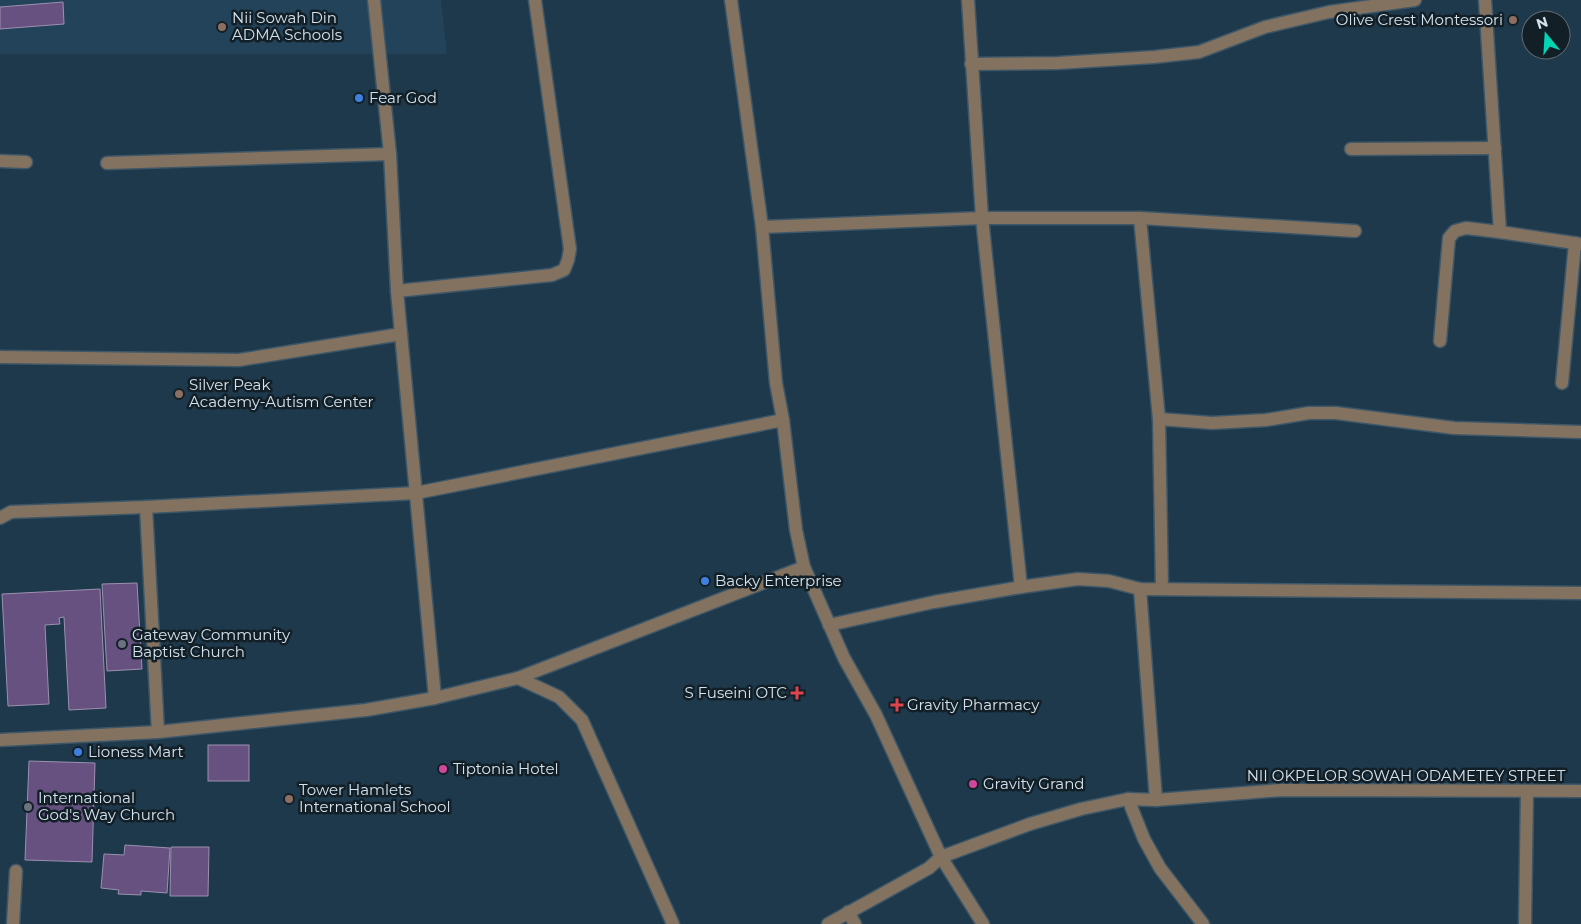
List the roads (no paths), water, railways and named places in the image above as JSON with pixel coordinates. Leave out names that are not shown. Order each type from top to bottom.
[{"type":"street","points":[[374,0],[390,154],[397,291],[435,698]]},
{"type":"street","points":[[397,291],[552,275],[564,270],[570,249],[535,0]]},
{"type":"street","points":[[731,0],[762,227],[776,382],[783,420],[796,530],[804,567],[844,658],[876,715],[941,857],[983,924]]},
{"type":"street","points":[[968,0],[982,218],[1021,587]]},
{"type":"street","points":[[971,64],[1058,63],[1199,52],[1265,27],[1329,12],[1415,0]]},
{"type":"street","points":[[1485,0],[1500,232]]},
{"type":"street","points":[[1351,149],[1495,148]]},
{"type":"street","points":[[107,164],[390,154]]},
{"type":"street","points":[[0,161],[26,162]]},
{"type":"street","points":[[762,227],[982,218],[1140,218],[1355,231]]},
{"type":"street","points":[[1140,218],[1159,420],[1162,589]]},
{"type":"street","points":[[1440,341],[1449,238],[1455,231],[1466,228],[1578,244],[1562,383]]},
{"type":"street","points":[[0,357],[239,360],[401,334]]},
{"type":"street","points":[[1159,420],[1212,423],[1266,420],[1309,413],[1336,413],[1454,428],[1581,432]]},
{"type":"street","points":[[0,518],[11,512],[416,493],[783,420]]},
{"type":"street","points":[[146,507],[158,732]]},
{"type":"street","points":[[0,740],[158,732],[366,710],[435,698],[518,678],[804,567]]},
{"type":"street","points":[[829,625],[934,602],[1078,579],[1109,581],[1140,589],[1581,593]]},
{"type":"street","points":[[1140,589],[1156,800]]},
{"type":"street","points":[[518,678],[558,696],[582,720],[673,924]]},
{"type":"street","name":"NII OKPELOR SOWAH ODAMETEY STREET","points":[[828,924],[929,868],[941,857],[1030,824],[1081,809],[1128,799],[1156,800],[1280,790],[1581,791]]},
{"type":"street","points":[[1525,924],[1527,791]]},
{"type":"street","points":[[1128,799],[1144,839],[1160,868],[1203,924]]},
{"type":"street","points":[[13,924],[16,871]]},
{"type":"street","points":[[848,912],[855,924]]},
{"type":"place","name":"Olive Crest Montessori","points":[[1513,20]]},
{"type":"place","name":"Nii Sowah Din ADMA Schools","points":[[222,27]]},
{"type":"place","name":"Fear God","points":[[359,98]]},
{"type":"place","name":"Silver Peak Academy-Autism Center","points":[[179,394]]},
{"type":"place","name":"Backy Enterprise","points":[[705,581]]},
{"type":"place","name":"Gateway Community Baptist Church","points":[[122,644]]},
{"type":"place","name":"S Fuseini OTC","points":[[797,693]]},
{"type":"place","name":"Gravity Pharmacy","points":[[897,705]]},
{"type":"place","name":"Lioness Mart","points":[[78,752]]},
{"type":"place","name":"Tiptonia Hotel","points":[[443,769]]},
{"type":"place","name":"Gravity Grand","points":[[973,784]]},
{"type":"place","name":"Tower Hamlets International School","points":[[289,799]]},
{"type":"place","name":"International God's Way Church","points":[[28,807]]}]
